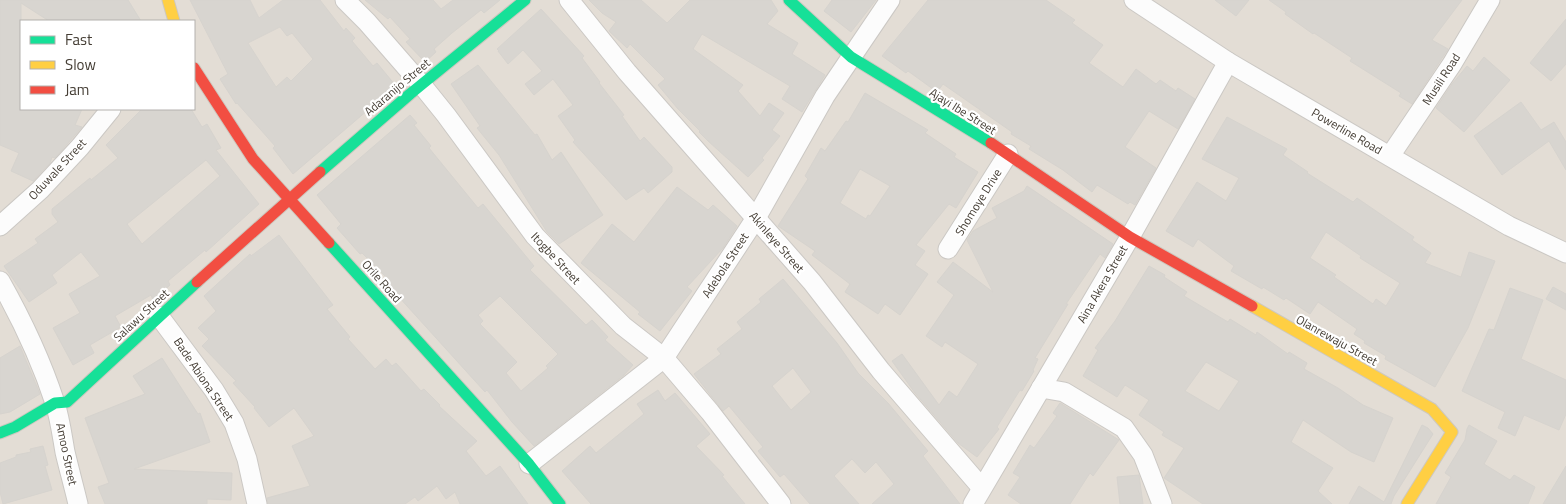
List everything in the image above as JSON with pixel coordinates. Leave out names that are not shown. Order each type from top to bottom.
[{"type":"street","points":[[168,0],[174,20]]},
{"type":"street","name":"Itogbe Street","points":[[345,0],[367,22],[446,115],[535,236],[623,326],[664,358],[710,412],[781,504]]},
{"type":"street","name":"Adaranijo Street","points":[[289,199],[421,84],[525,0]]},
{"type":"street","name":"Akinleye Street","points":[[569,0],[627,72],[812,282],[977,496]]},
{"type":"street","name":"Ajayi Ibe Street","points":[[788,0],[851,57],[1008,154],[1130,237]]},
{"type":"street","name":"Adebola Street","points":[[529,464],[664,358],[756,218],[825,96],[890,0]]},
{"type":"street","name":"Powerline Road","points":[[1134,0],[1228,62],[1509,226],[1566,253]]},
{"type":"street","name":"Musili Road","points":[[1390,156],[1452,64],[1490,0]]},
{"type":"street","name":"Aina Akera Street","points":[[977,496],[1130,237],[1228,62]]},
{"type":"street","name":"Orile Road","points":[[195,70],[253,159],[529,464],[560,504]]},
{"type":"street","name":"Oduwale Street","points":[[0,226],[40,190],[80,147],[110,110]]},
{"type":"street","name":"Shomoye Drive","points":[[948,249],[1008,154]]},
{"type":"street","name":"Salawu Street","points":[[0,433],[16,427],[55,403],[66,402],[79,392],[289,199]]},
{"type":"street","name":"Olanrewaju Street","points":[[1130,237],[1432,409],[1452,432],[1407,504]]},
{"type":"street","name":"Amoo Street","points":[[0,281],[19,315],[40,362],[55,403],[78,504]]},
{"type":"street","name":"Bade Abiona Street","points":[[160,316],[214,390],[234,423],[246,459],[257,504]]},
{"type":"street","points":[[1041,388],[1064,392],[1124,428],[1143,455],[1162,504]]},
{"type":"shaded area","points":[[0,0],[1566,0],[1566,504],[0,504]]},
{"type":"building","points":[[0,0],[128,0],[140,20],[47,20],[21,3],[20,110],[82,110],[75,125],[82,127],[55,158],[52,157],[50,163],[33,181],[11,171],[19,153],[0,145]]},
{"type":"building","points":[[190,0],[250,0],[259,18],[283,0],[320,0],[344,31],[346,28],[355,38],[352,41],[373,66],[377,63],[396,86],[293,174],[273,148],[275,146],[236,104],[220,79],[228,74]],"holes":[[[280,27],[287,36],[292,33],[313,59],[291,81],[287,77],[276,87],[248,43]]]},
{"type":"building","points":[[365,0],[433,0],[441,9],[453,0],[500,0],[484,13],[481,10],[452,33],[434,49],[436,52],[425,62],[406,42],[410,39],[390,17],[388,19]]},
{"type":"building","points":[[589,0],[641,0],[667,23],[690,0],[771,0],[778,11],[767,24],[798,43],[792,54],[825,75],[802,112],[782,99],[790,86],[702,34],[693,49],[743,85],[738,91],[760,116],[769,103],[784,113],[772,130],[780,136],[762,158],[764,160],[748,177],[708,141],[678,109],[658,85],[665,79],[630,44],[627,48],[609,31],[616,22],[602,13]]},
{"type":"building","points":[[832,0],[876,0],[851,32],[824,11]]},
{"type":"building","points":[[928,0],[1046,0],[1075,20],[1072,23],[1103,45],[1089,63],[1123,87],[1136,69],[1156,84],[1160,80],[1176,91],[1178,88],[1195,99],[1178,129],[1149,111],[1125,147],[1156,168],[1135,205],[1130,202],[1128,204],[1097,185],[1092,192],[1063,170],[1029,149],[1031,146],[1011,134],[1012,132],[943,84],[937,92],[908,71],[906,73],[882,56]]},
{"type":"building","points":[[1215,0],[1249,0],[1236,16]]},
{"type":"building","points":[[1269,0],[1462,0],[1432,40],[1448,49],[1412,104],[1399,96],[1401,93],[1350,61],[1352,58],[1313,34]]},
{"type":"building","points":[[541,9],[584,56],[582,58],[624,115],[622,116],[640,141],[644,137],[672,167],[672,172],[648,193],[644,188],[626,200],[573,142],[575,140],[558,116],[573,105],[553,79],[534,95],[525,84],[542,71],[523,50],[508,64],[498,51],[497,49]]},
{"type":"building","points":[[1566,19],[1566,64],[1551,81],[1530,63]]},
{"type":"building","points":[[1484,57],[1510,80],[1464,132],[1436,108],[1467,66],[1473,71]]},
{"type":"building","points":[[478,65],[535,135],[537,134],[552,160],[561,152],[603,215],[559,244],[547,232],[499,155],[477,128],[480,126],[451,84]]},
{"type":"building","points":[[865,93],[928,130],[925,133],[956,154],[954,157],[978,172],[956,208],[949,204],[916,245],[925,251],[915,265],[928,274],[900,315],[885,304],[878,314],[845,292],[850,284],[812,255],[815,251],[778,226],[808,179],[805,176],[821,148],[825,151],[846,121],[848,122]],"holes":[[[860,169],[890,186],[866,219],[840,203]]]},
{"type":"building","points":[[1521,102],[1541,130],[1554,122],[1566,142],[1566,170],[1549,141],[1502,175],[1474,136]]},
{"type":"building","points":[[141,110],[192,110],[202,127],[207,124],[221,148],[216,150],[259,204],[206,252],[205,250],[168,281],[170,285],[155,299],[153,300],[151,295],[115,316],[121,327],[90,345],[94,353],[73,365],[53,328],[80,313],[69,294],[100,276],[81,252],[52,275],[57,283],[29,302],[4,266],[38,243],[35,239],[58,222],[52,214],[52,209],[118,158],[106,145]],"holes":[[[206,160],[220,176],[142,244],[127,224]]]},
{"type":"building","points":[[410,115],[417,123],[414,125],[431,146],[429,148],[478,208],[483,204],[534,266],[530,270],[586,325],[592,320],[608,337],[605,340],[633,365],[624,375],[534,446],[487,390],[485,392],[388,285],[391,282],[362,253],[360,254],[337,228],[341,224],[317,195]],"holes":[[[500,296],[558,354],[546,366],[548,368],[521,391],[506,373],[517,362],[480,324],[483,321],[478,315]]]},
{"type":"building","points":[[1227,117],[1287,149],[1283,155],[1307,173],[1353,202],[1357,198],[1414,237],[1412,240],[1431,253],[1425,263],[1461,277],[1469,252],[1495,261],[1468,328],[1435,387],[1385,359],[1386,356],[1364,343],[1365,341],[1354,334],[1357,329],[1318,302],[1310,314],[1286,298],[1284,300],[1231,271],[1234,266],[1198,239],[1193,247],[1166,231],[1197,182],[1226,201],[1239,178],[1202,159]],"holes":[[[1326,232],[1361,256],[1360,258],[1400,283],[1386,306],[1376,299],[1373,304],[1334,277],[1336,275],[1310,258]]]},
{"type":"building","points":[[1027,186],[1113,244],[1105,258],[1100,254],[1066,304],[1068,304],[1035,358],[1038,359],[1034,371],[997,427],[999,429],[977,457],[958,443],[915,393],[892,361],[902,354],[939,405],[949,391],[957,397],[978,364],[945,342],[942,347],[926,336],[954,295],[937,282],[953,262],[993,292],[967,240],[973,231],[997,218],[992,208],[1024,191]]},
{"type":"building","points":[[677,187],[708,210],[713,205],[737,226],[723,248],[687,287],[692,291],[660,331],[581,263],[612,224],[634,242]]},
{"type":"building","points":[[279,235],[333,305],[327,309],[350,337],[348,339],[375,369],[386,359],[392,366],[396,363],[421,391],[424,389],[439,406],[477,441],[466,451],[486,476],[500,466],[528,504],[460,504],[455,492],[446,499],[437,486],[418,501],[415,497],[405,504],[268,504],[267,498],[310,486],[292,446],[314,436],[294,408],[269,427],[255,407],[233,383],[236,381],[202,346],[209,339],[198,328],[216,311],[204,296],[250,254],[251,256]]},
{"type":"building","points":[[1149,266],[1165,275],[1164,277],[1187,292],[1184,296],[1228,322],[1230,319],[1256,335],[1257,332],[1288,354],[1289,352],[1307,363],[1304,369],[1363,405],[1393,418],[1374,462],[1351,452],[1303,420],[1291,442],[1333,468],[1318,491],[1332,504],[1203,504],[1164,478],[1184,448],[1162,435],[1164,432],[1139,415],[1149,400],[1125,385],[1117,397],[1083,376],[1098,350],[1095,348],[1115,321]],"holes":[[[1206,362],[1239,381],[1219,411],[1185,391]]]},
{"type":"building","points":[[783,279],[837,343],[858,373],[888,403],[928,451],[923,456],[960,504],[872,504],[894,484],[876,462],[865,473],[852,459],[834,476],[859,504],[810,504],[784,474],[780,477],[758,451],[763,447],[729,406],[723,411],[694,374],[721,354],[717,349],[742,329],[737,322],[761,302],[759,299]],"holes":[[[793,368],[811,392],[791,410],[772,386]]]},
{"type":"building","points":[[1553,287],[1566,294],[1566,310],[1546,299]]},
{"type":"building","points":[[1510,288],[1543,300],[1521,359],[1566,380],[1566,414],[1559,430],[1524,415],[1515,436],[1498,428],[1505,412],[1462,391],[1489,329],[1494,330]]},
{"type":"building","points":[[20,346],[40,394],[10,412],[0,414],[0,358]]},
{"type":"building","points":[[162,358],[198,414],[200,413],[210,442],[134,469],[232,473],[231,500],[207,499],[207,504],[105,504],[98,487],[109,483],[85,418],[145,394],[133,376]]},
{"type":"building","points":[[658,390],[665,401],[675,393],[710,434],[696,446],[724,475],[722,476],[745,504],[591,504],[562,471],[590,446],[596,453],[644,414],[637,404]]},
{"type":"building","points":[[1060,403],[1119,440],[1093,476],[1090,473],[1070,504],[1021,504],[1008,495],[1020,477],[1013,473],[1030,445],[1034,448],[1057,416],[1053,413]]},
{"type":"building","points":[[1422,425],[1433,434],[1394,496],[1391,504],[1349,504],[1359,486],[1384,502]]},
{"type":"building","points":[[1469,425],[1497,441],[1484,464],[1510,480],[1514,475],[1535,487],[1528,504],[1436,504],[1451,477],[1445,473],[1465,440]]},
{"type":"building","points":[[43,446],[48,465],[45,466],[52,490],[3,504],[0,492],[0,463],[16,457],[16,455],[31,452],[30,449]]},
{"type":"building","points":[[1566,466],[1566,504],[1543,504]]},
{"type":"building","points":[[1139,475],[1143,504],[1120,504],[1117,477]]},
{"type":"traffic: fast","points":[[320,172],[410,94],[525,0]]},
{"type":"traffic: fast","points":[[789,0],[851,57],[991,143]]},
{"type":"traffic: fast","points":[[329,243],[529,464],[560,504]]},
{"type":"traffic: fast","points":[[0,433],[15,427],[55,403],[67,402],[197,282]]},
{"type":"traffic: slow","points":[[168,0],[174,20]]},
{"type":"traffic: slow","points":[[1252,306],[1432,409],[1452,432],[1407,504]]},
{"type":"traffic: jam","points":[[195,70],[253,159],[329,243]]},
{"type":"traffic: jam","points":[[991,143],[1130,237],[1252,306]]},
{"type":"traffic: jam","points":[[197,282],[320,172]]}]
